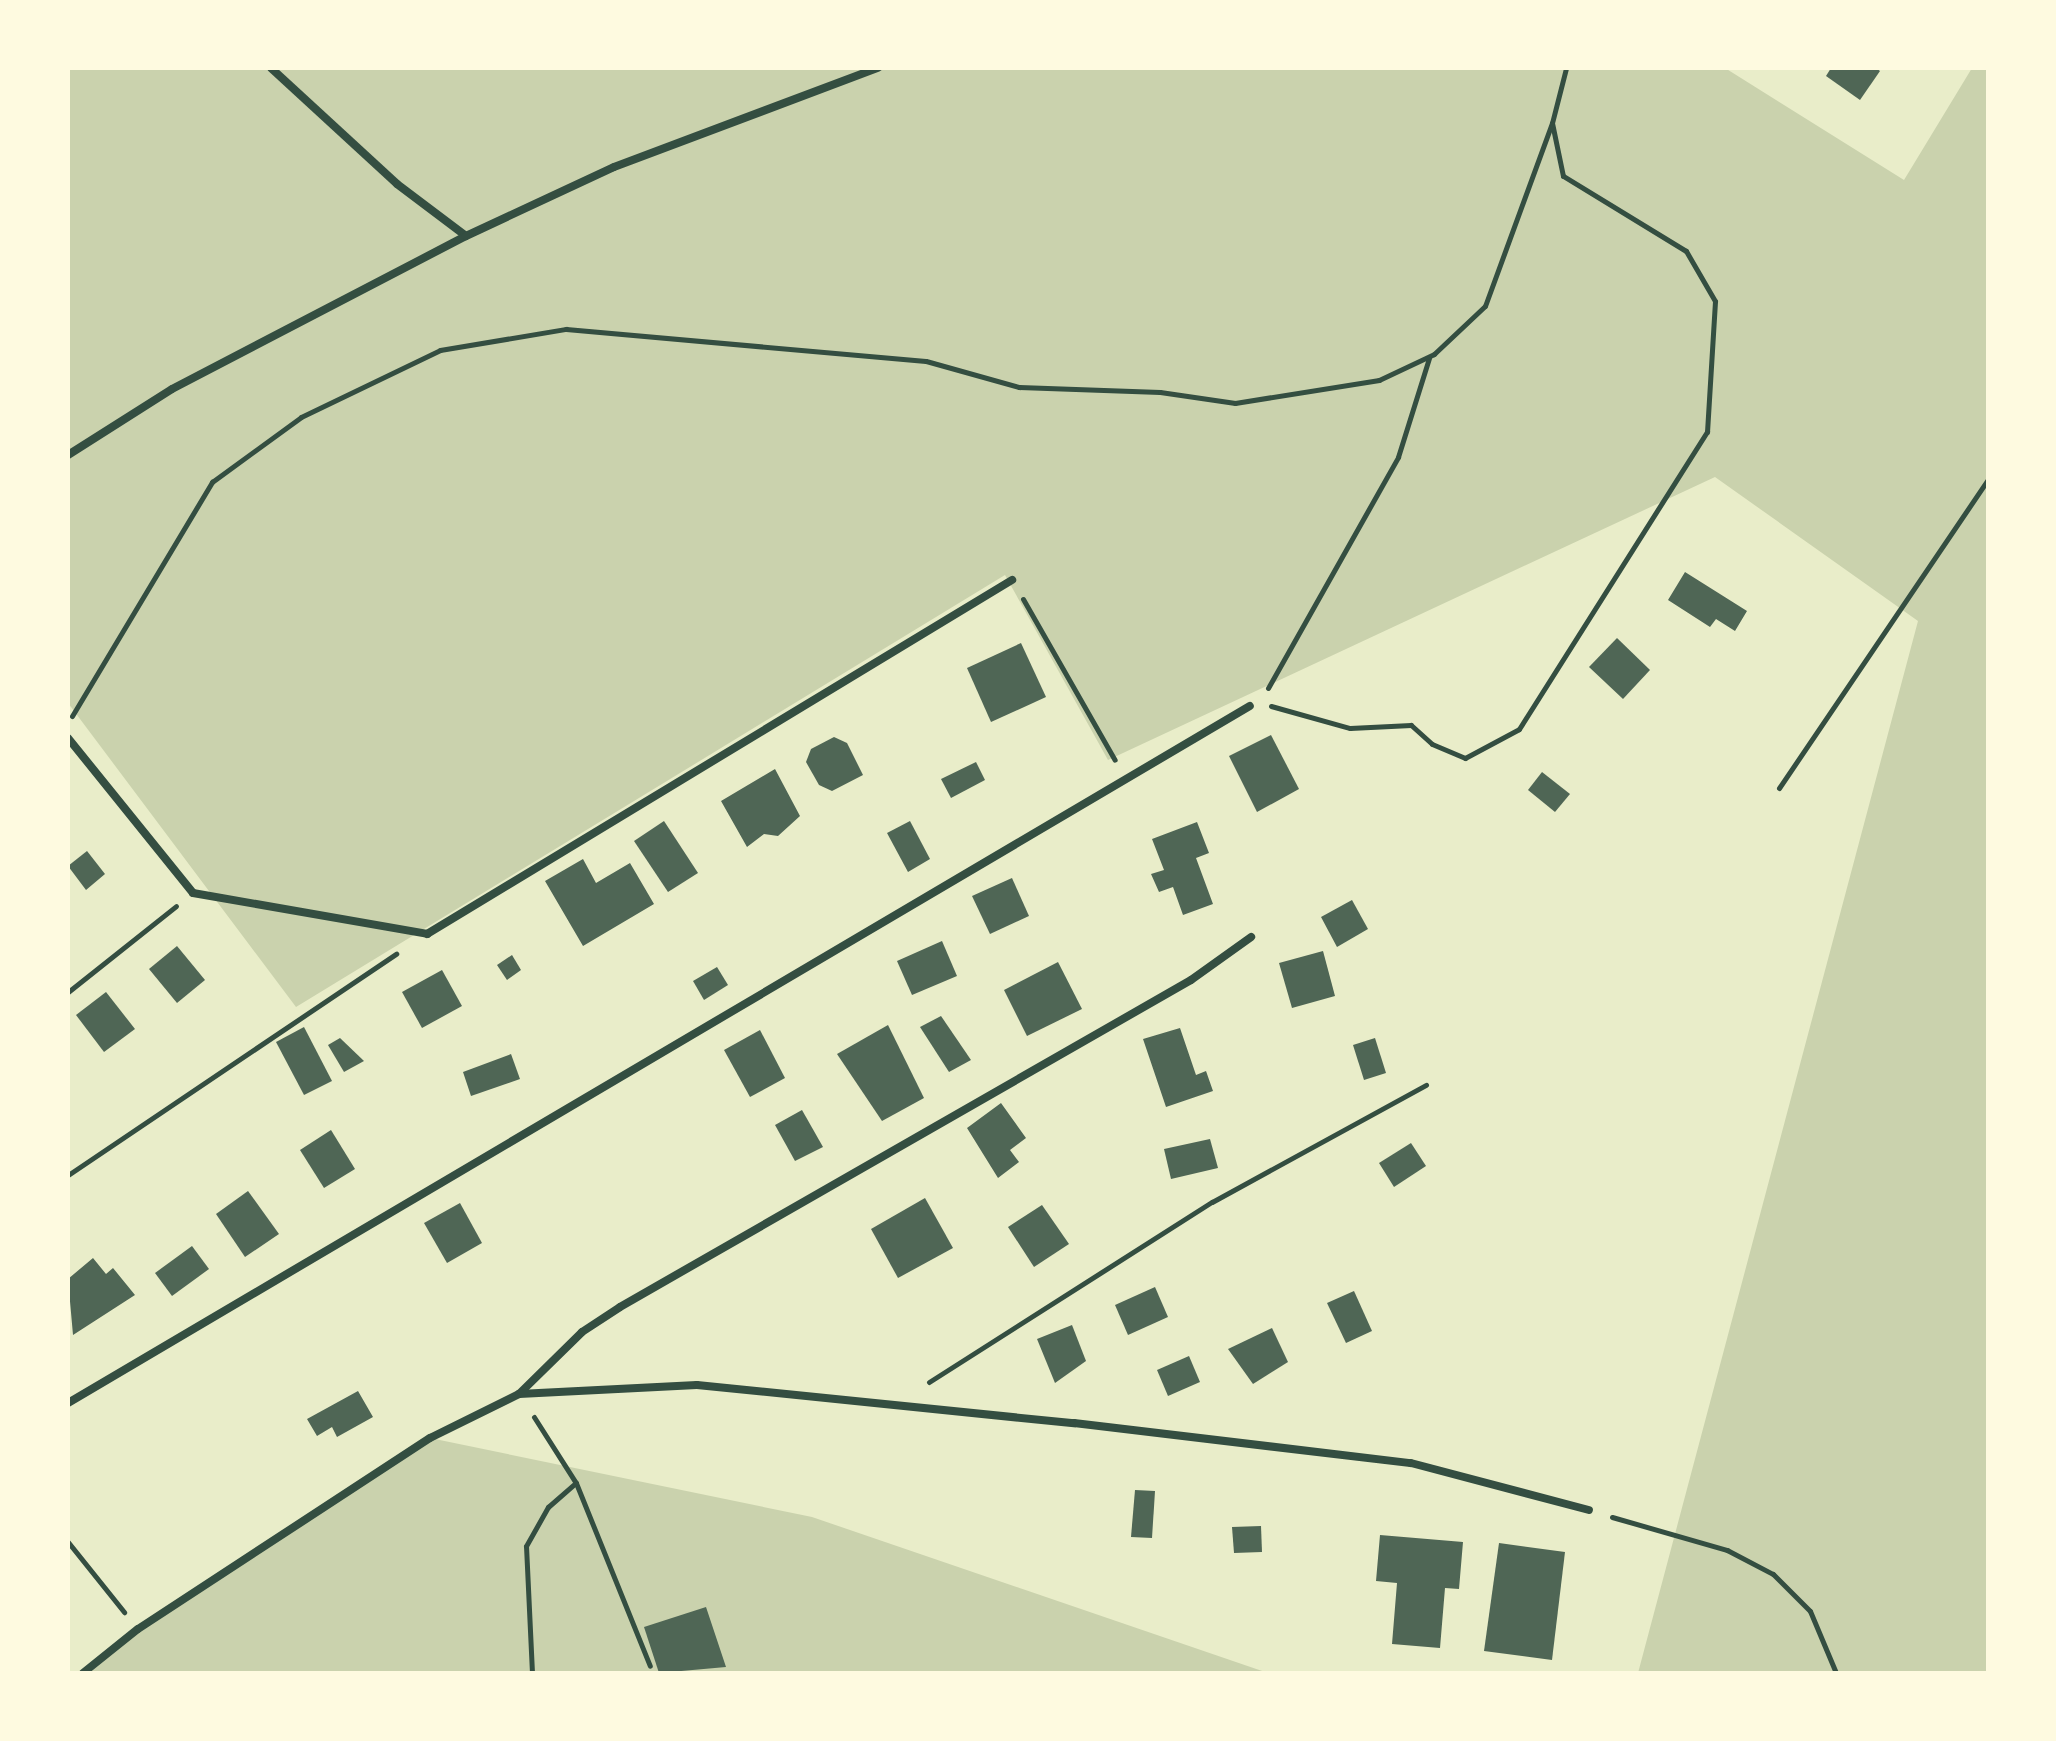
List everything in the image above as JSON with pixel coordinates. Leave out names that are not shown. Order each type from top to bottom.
[{"type":"street","points":[[271,68],[397,184],[466,236]]},
{"type":"street","points":[[68,455],[172,389],[466,236],[614,167],[878,68]]},
{"type":"street","points":[[68,738],[193,893],[427,934],[1012,580]]},
{"type":"street","points":[[68,1403],[1250,706]]},
{"type":"street","points":[[83,1673],[138,1629],[430,1438],[519,1394],[582,1332],[620,1307],[1177,988],[1251,937]]},
{"type":"street","points":[[519,1394],[697,1385],[895,1405],[1411,1463],[1589,1510]]},
{"type":"path","points":[[68,722],[212,482],[301,417],[440,350],[566,329],[926,361],[1019,387],[1160,392],[1235,403],[1379,380],[1429,356],[1485,306],[1552,123],[1566,68]]},
{"type":"path","points":[[1250,706],[1283,707],[1350,728],[1411,725],[1432,744],[1465,758],[1519,729],[1684,478],[1707,432],[1715,301],[1686,251],[1563,176],[1552,123]]},
{"type":"path","points":[[1272,685],[1398,457],[1429,356]]},
{"type":"path","points":[[1779,788],[1988,479]]},
{"type":"path","points":[[1012,580],[1113,757]]},
{"type":"path","points":[[68,992],[193,893]]},
{"type":"path","points":[[68,1175],[427,934]]},
{"type":"path","points":[[895,1405],[1212,1202],[1426,1085]]},
{"type":"path","points":[[519,1394],[576,1483],[650,1666]]},
{"type":"path","points":[[532,1673],[526,1546],[548,1507],[576,1483]]},
{"type":"path","points":[[1589,1510],[1727,1550],[1773,1574],[1810,1611],[1836,1673]]},
{"type":"path","points":[[68,1542],[138,1629]]},
{"type":"green space","points":[[68,68],[1725,68],[1904,180],[1972,68],[1988,68],[1988,1673],[1638,1673],[1918,621],[1715,477],[1108,760],[1005,575],[296,1007],[68,703]]},
{"type":"green space","points":[[430,1438],[812,1517],[1268,1673],[83,1673],[138,1629]]},
{"type":"building","points":[[1831,68],[1876,68],[1880,71],[1860,100],[1826,76]]},
{"type":"building","points":[[1685,572],[1747,611],[1735,631],[1716,619],[1710,627],[1668,600]]},
{"type":"building","points":[[1617,638],[1650,670],[1623,699],[1589,667]]},
{"type":"building","points":[[1021,643],[1046,697],[991,722],[967,668]]},
{"type":"building","points":[[1271,735],[1299,789],[1257,812],[1229,756]]},
{"type":"building","points":[[834,737],[847,743],[863,775],[832,791],[819,785],[806,762],[811,749]]},
{"type":"building","points":[[976,762],[985,780],[951,798],[941,779]]},
{"type":"building","points":[[775,769],[800,816],[778,836],[764,834],[747,847],[721,801]]},
{"type":"building","points":[[1542,772],[1570,794],[1555,812],[1528,790]]},
{"type":"building","points":[[664,821],[698,873],[668,892],[634,841]]},
{"type":"building","points":[[910,821],[930,859],[908,872],[887,833]]},
{"type":"building","points":[[1197,822],[1209,853],[1196,858],[1213,904],[1183,915],[1173,887],[1159,892],[1151,874],[1164,870],[1152,839]]},
{"type":"building","points":[[87,851],[105,874],[86,890],[68,866]]},
{"type":"building","points":[[583,859],[596,883],[630,863],[654,904],[583,946],[545,881]]},
{"type":"building","points":[[1012,878],[1029,916],[990,934],[972,896]]},
{"type":"building","points":[[1352,900],[1368,929],[1337,947],[1321,917]]},
{"type":"building","points":[[942,941],[957,976],[912,995],[897,961]]},
{"type":"building","points":[[177,946],[205,980],[177,1003],[149,969]]},
{"type":"building","points":[[1323,951],[1335,996],[1292,1008],[1279,963]]},
{"type":"building","points":[[512,955],[521,970],[507,980],[497,965]]},
{"type":"building","points":[[1058,962],[1082,1009],[1027,1036],[1004,990]]},
{"type":"building","points":[[717,967],[728,985],[704,1000],[693,981]]},
{"type":"building","points":[[442,970],[462,1006],[422,1028],[402,992]]},
{"type":"building","points":[[106,992],[135,1029],[104,1052],[76,1015]]},
{"type":"building","points":[[941,1016],[971,1060],[949,1072],[920,1027]]},
{"type":"building","points":[[888,1025],[924,1098],[882,1121],[837,1054]]},
{"type":"building","points":[[304,1027],[332,1081],[304,1095],[276,1042]]},
{"type":"building","points":[[1180,1028],[1196,1075],[1206,1071],[1213,1091],[1166,1107],[1143,1039]]},
{"type":"building","points":[[760,1030],[785,1078],[750,1097],[724,1050]]},
{"type":"building","points":[[340,1038],[364,1061],[344,1072],[328,1045]]},
{"type":"building","points":[[1375,1038],[1386,1073],[1364,1080],[1353,1045]]},
{"type":"building","points":[[511,1054],[520,1079],[471,1096],[463,1072]]},
{"type":"building","points":[[1001,1103],[1026,1138],[1010,1150],[1019,1162],[998,1178],[967,1128]]},
{"type":"building","points":[[802,1110],[823,1147],[795,1161],[775,1125]]},
{"type":"building","points":[[331,1130],[355,1169],[324,1188],[300,1150]]},
{"type":"building","points":[[1210,1139],[1218,1168],[1171,1179],[1164,1149]]},
{"type":"building","points":[[1411,1143],[1426,1166],[1394,1187],[1379,1163]]},
{"type":"building","points":[[248,1191],[279,1234],[245,1257],[216,1214]]},
{"type":"building","points":[[925,1198],[953,1248],[898,1278],[871,1229]]},
{"type":"building","points":[[460,1203],[482,1243],[447,1263],[424,1223]]},
{"type":"building","points":[[1042,1205],[1069,1244],[1034,1267],[1008,1227]]},
{"type":"building","points":[[192,1246],[209,1269],[172,1296],[155,1273]]},
{"type":"building","points":[[93,1258],[106,1274],[113,1268],[135,1295],[73,1335],[68,1279]]},
{"type":"building","points":[[1155,1287],[1168,1317],[1128,1335],[1115,1305]]},
{"type":"building","points":[[1354,1291],[1372,1331],[1346,1343],[1327,1303]]},
{"type":"building","points":[[1072,1325],[1086,1361],[1055,1383],[1037,1339]]},
{"type":"building","points":[[1272,1328],[1288,1362],[1253,1384],[1228,1349]]},
{"type":"building","points":[[1189,1356],[1200,1382],[1168,1396],[1157,1370]]},
{"type":"building","points":[[358,1391],[373,1417],[337,1437],[332,1427],[317,1436],[307,1419]]},
{"type":"building","points":[[1135,1490],[1155,1491],[1152,1538],[1131,1537]]},
{"type":"building","points":[[1261,1526],[1262,1552],[1234,1553],[1232,1527]]},
{"type":"building","points":[[1380,1535],[1463,1542],[1459,1589],[1445,1588],[1440,1648],[1392,1644],[1397,1583],[1376,1581]]},
{"type":"building","points":[[1499,1543],[1565,1552],[1552,1660],[1484,1651]]},
{"type":"building","points":[[706,1607],[726,1667],[659,1673],[644,1627]]}]
